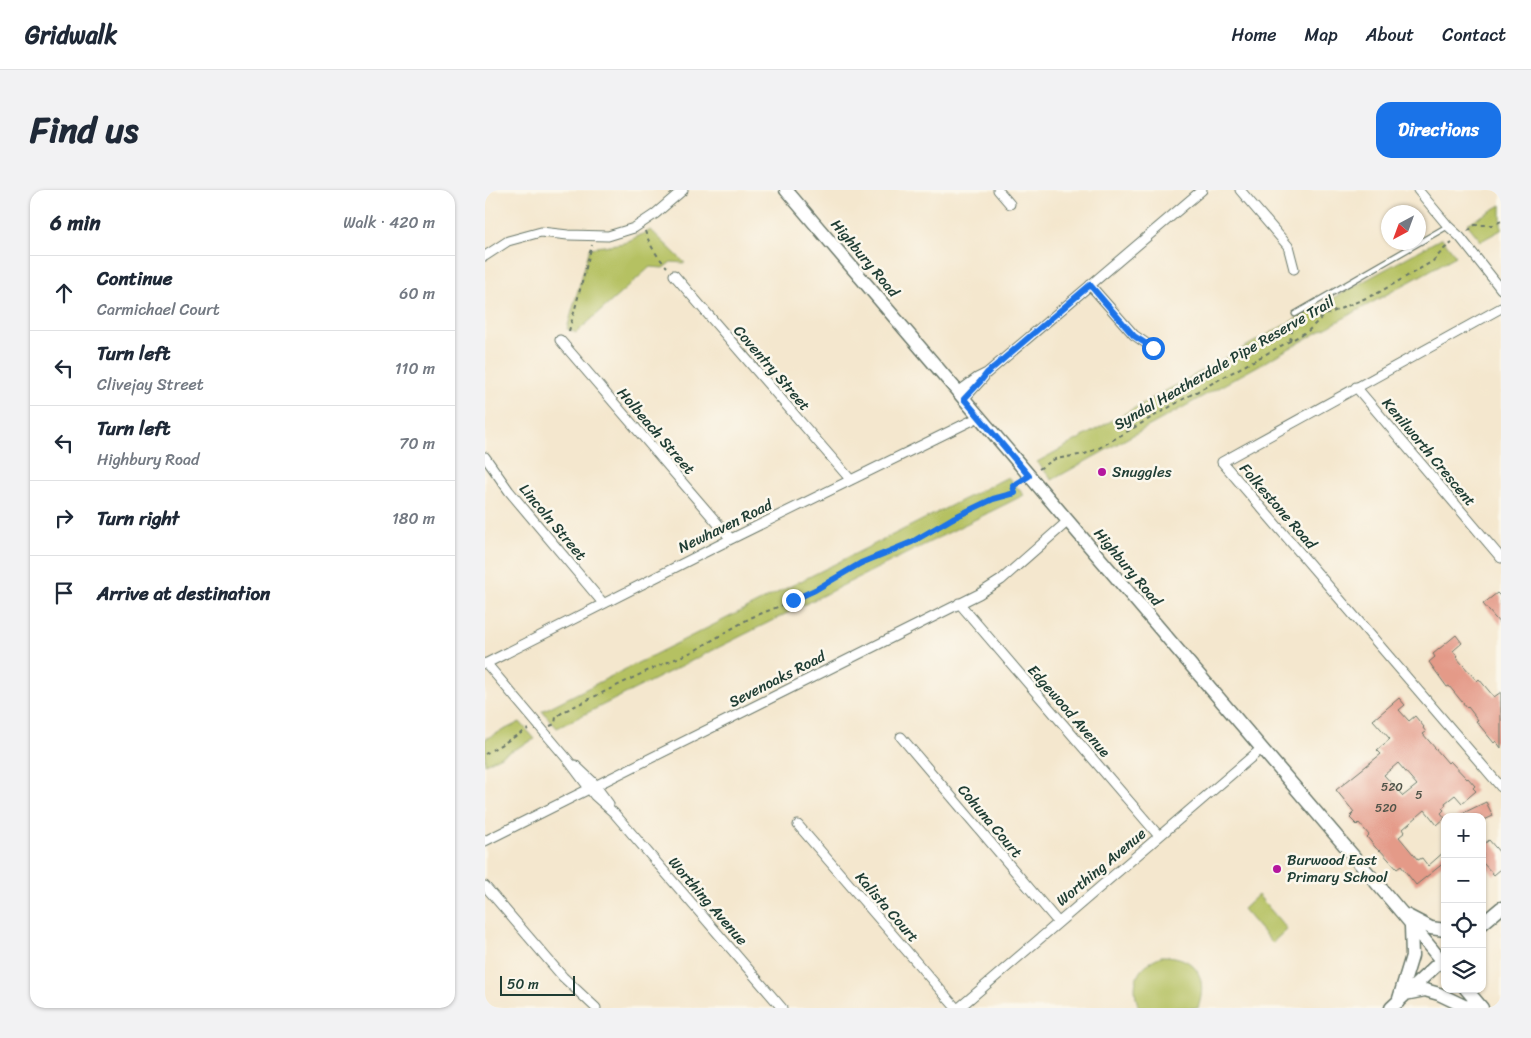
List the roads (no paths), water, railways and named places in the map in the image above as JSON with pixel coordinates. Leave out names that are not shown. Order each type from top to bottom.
[{"type":"main road","name":"Highbury Road","points":[[786,190],[1402,913],[1411,926],[1441,959]]},
{"type":"main road","points":[[1486,921],[1501,908]]},
{"type":"main road","points":[[1402,913],[1431,928],[1441,929]]},
{"type":"main road","points":[[1398,1001],[1412,956],[1411,926]]},
{"type":"main road","points":[[1398,1001],[1441,963]]},
{"type":"main road","points":[[1398,1001],[1425,990],[1439,994],[1464,1006],[1481,1008]]},
{"type":"main road","points":[[1469,993],[1481,1008]]},
{"type":"street","points":[[485,256],[508,241],[541,232],[607,236],[634,228],[655,214],[683,190]]},
{"type":"street","points":[[998,190],[1010,204]]},
{"type":"street","points":[[961,395],[980,382],[987,373],[1202,190]]},
{"type":"street","points":[[1240,190],[1288,246],[1294,269]]},
{"type":"street","points":[[1418,190],[1448,226],[1460,237],[1501,290]]},
{"type":"street","name":"Coventry Street","points":[[674,275],[850,480]]},
{"type":"street","points":[[1090,285],[1134,336],[1153,348]]},
{"type":"street","name":"Folkestone Road","points":[[1501,308],[1222,462],[1501,787]]},
{"type":"street","name":"Holbeach Street","points":[[560,340],[731,539]]},
{"type":"street","name":"Kenilworth Crescent","points":[[1356,387],[1501,558]]},
{"type":"street","name":"Newhaven Road","points":[[486,664],[603,602],[979,417]]},
{"type":"street","name":"Lincoln Street","points":[[485,457],[509,491],[603,602]]},
{"type":"street","name":"Sevenoaks Road","points":[[485,841],[979,594],[1001,580],[1068,521]]},
{"type":"street","name":"Edgewood Avenue","points":[[959,604],[1159,836]]},
{"type":"street","name":"Worthing Avenue","points":[[486,664],[592,787],[607,801],[614,813],[782,1008]]},
{"type":"street","name":"Cohuna Court","points":[[901,737],[1058,922]]},
{"type":"street","name":"Worthing Avenue","points":[[958,1008],[1261,749]]},
{"type":"street","name":"Kalista Court","points":[[798,825],[958,1008]]},
{"type":"street","points":[[485,886],[563,977],[597,1008]]},
{"type":"street","points":[[969,1000],[976,1007]]},
{"type":"lane","points":[[1295,314],[1448,226]]},
{"type":"place","name":"Snuggles","points":[[1102,472]]},
{"type":"place","name":"Burwood East Primary School","points":[[1277,869]]}]
